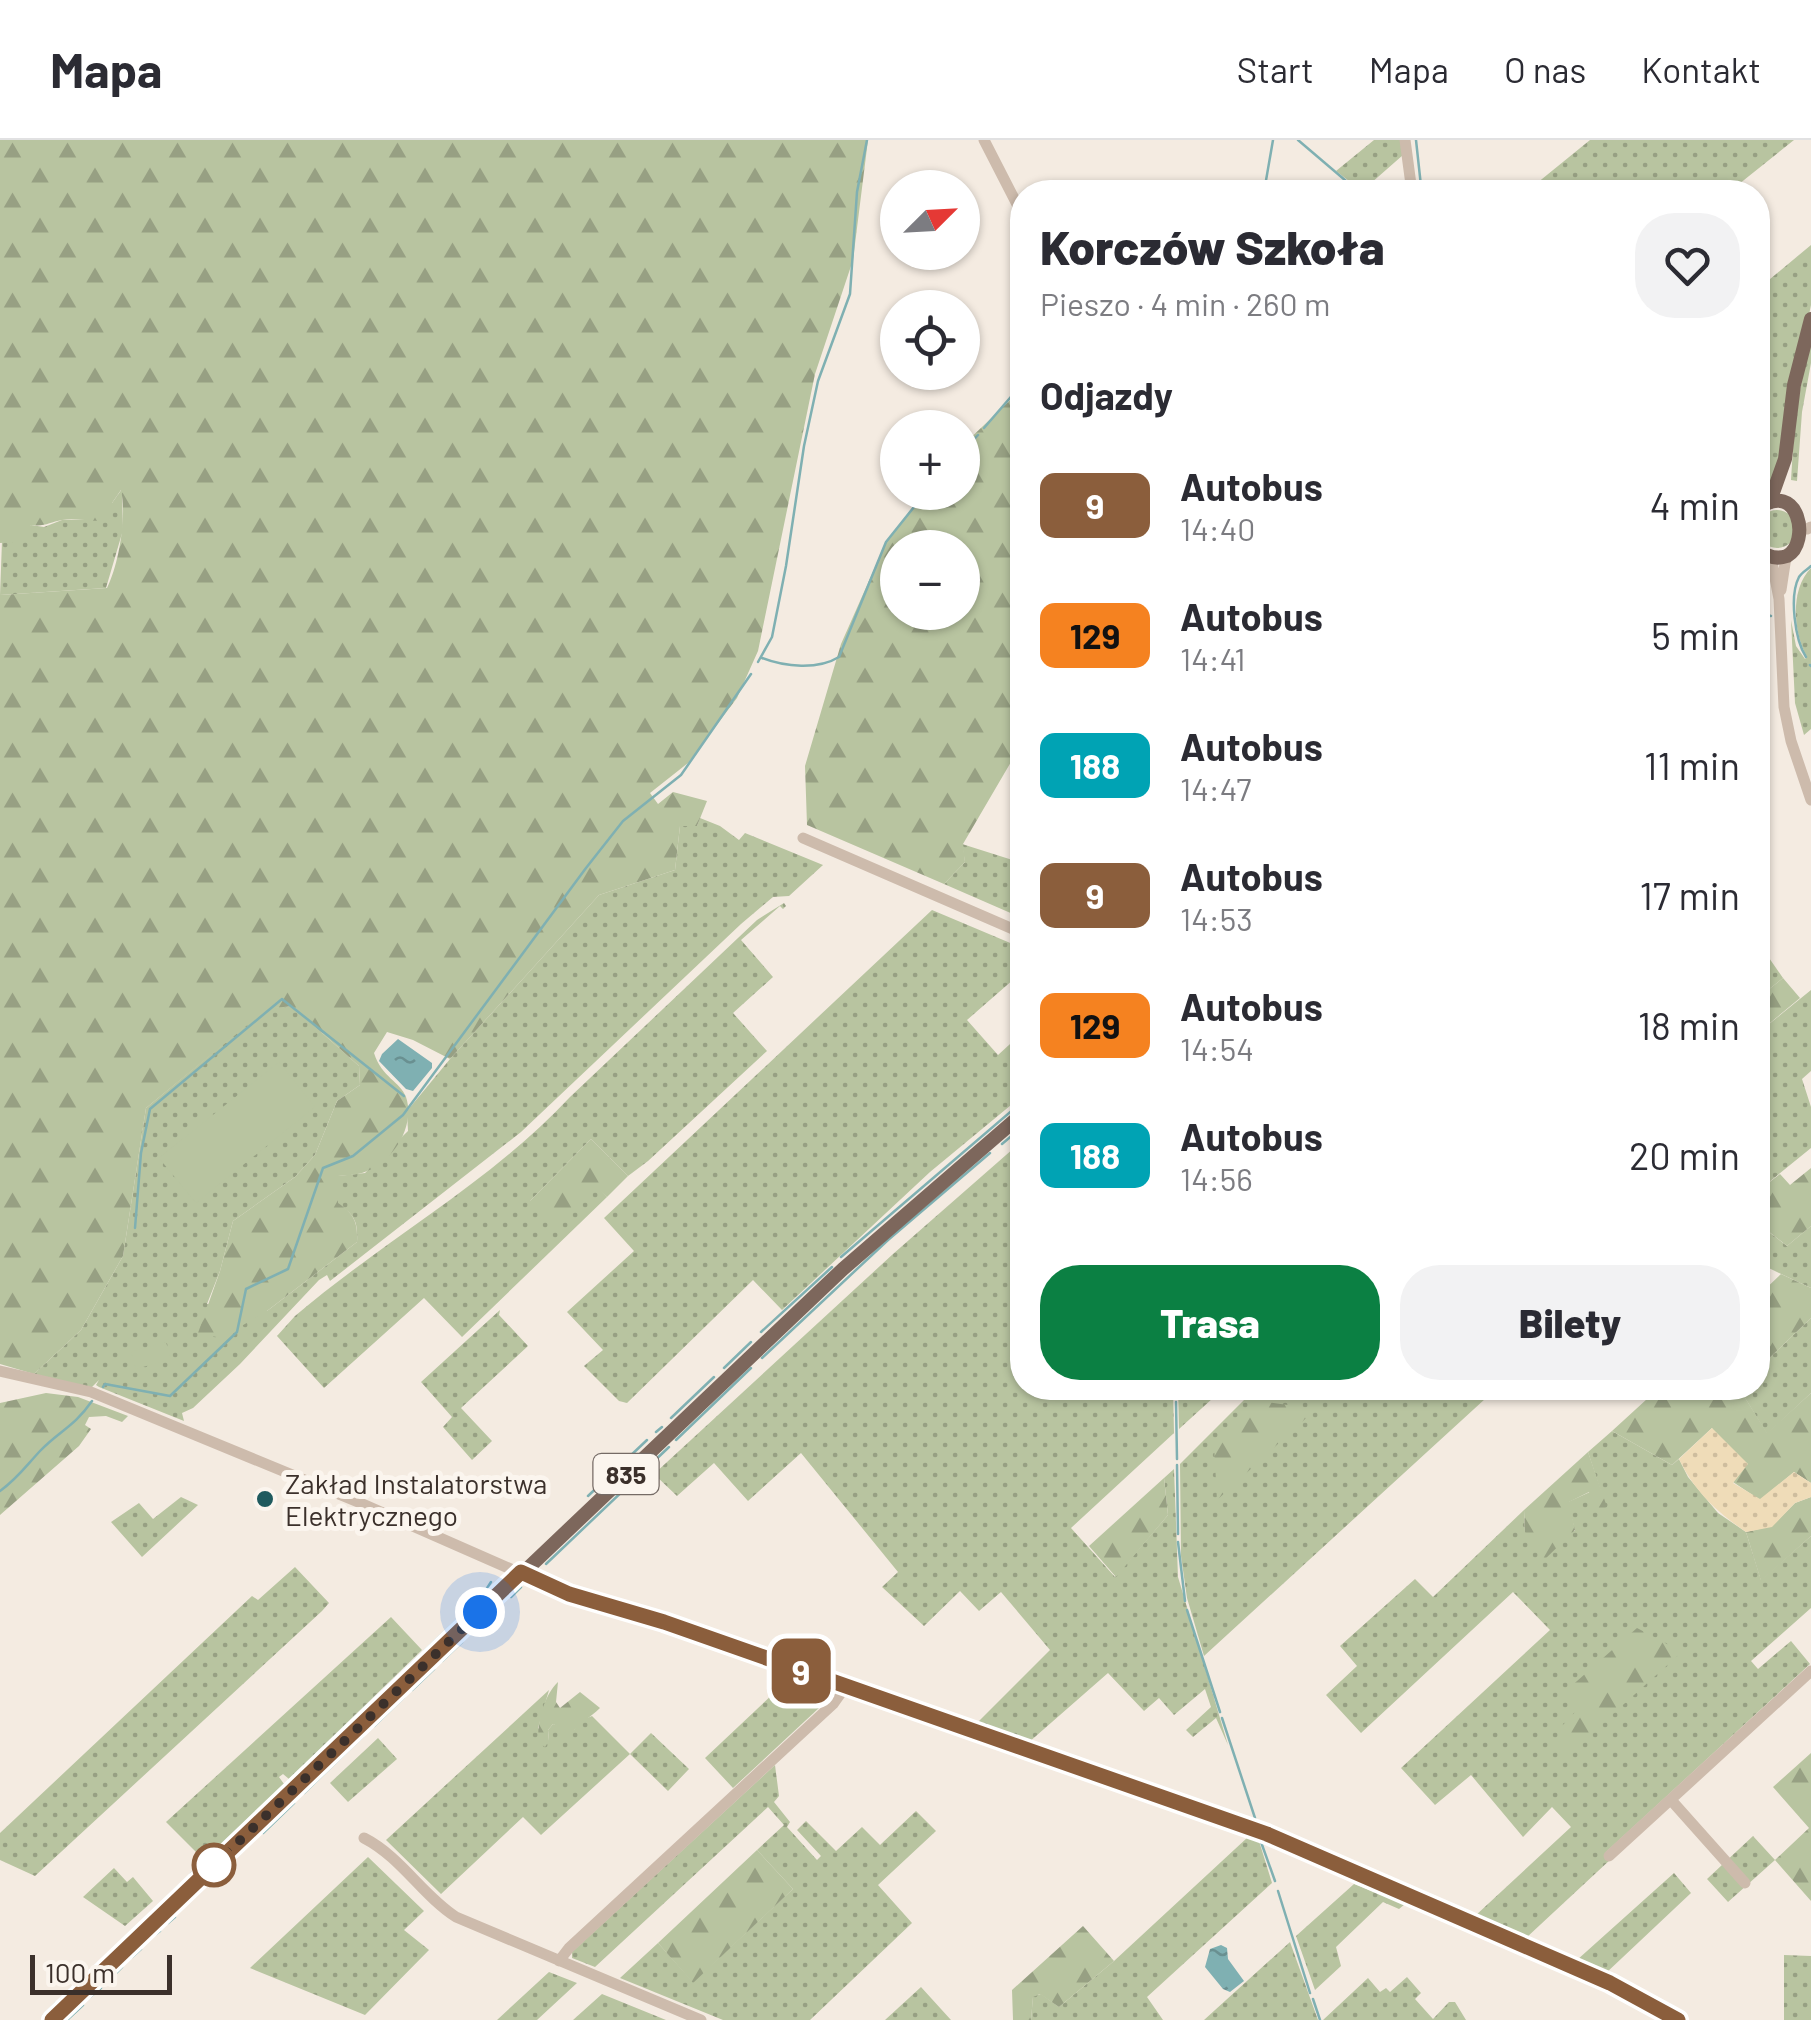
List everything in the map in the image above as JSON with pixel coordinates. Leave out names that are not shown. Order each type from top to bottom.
[{"type":"main road","points":[[1770,492],[1785,459],[1794,385],[1811,319]]},
{"type":"main road","points":[[1771,554],[1802,545],[1809,528],[1785,459]]},
{"type":"main road","points":[[1770,506],[1802,510]]},
{"type":"main road","name":"835","points":[[52,2020],[855,1258],[1010,1124]]},
{"type":"street","points":[[984,140],[1010,191]]},
{"type":"street","points":[[1405,140],[1410,180]]},
{"type":"street","points":[[1771,554],[1779,598],[1784,707],[1811,800]]},
{"type":"street","points":[[803,838],[1010,927]]},
{"type":"street","points":[[0,1371],[91,1392],[569,1594],[664,1622],[1267,1834],[1610,1983],[1678,2020]]},
{"type":"street","points":[[1610,1856],[1811,1671]]},
{"type":"street","points":[[559,1960],[833,1704],[844,1687]]},
{"type":"street","points":[[1671,1800],[1744,1883]]},
{"type":"street","points":[[364,1838],[386,1851],[456,1917],[701,2020]]},
{"type":"green space","points":[[0,140],[868,140],[853,260],[815,374],[758,651],[737,698],[688,763],[650,793],[658,804],[673,792],[707,801],[697,826],[680,826],[675,870],[599,895],[450,1059],[387,1032],[374,1053],[406,1097],[408,1120],[399,1143],[383,1162],[362,1173],[338,1176],[338,1203],[354,1219],[357,1242],[267,1311],[221,1338],[198,1333],[233,1221],[295,1177],[315,1155],[337,1101],[360,1085],[359,1066],[292,1006],[267,1009],[146,1108],[123,1256],[81,1330],[34,1374],[0,1364],[0,595],[107,588],[118,553],[123,513],[121,490],[112,503],[112,519],[68,519],[31,525],[20,542],[0,543]]},
{"type":"green space","points":[[1374,140],[1401,140],[1403,155],[1375,180],[1348,180],[1336,171]]},
{"type":"green space","points":[[1590,140],[1794,140],[1744,180],[1541,180]]},
{"type":"green space","points":[[1811,245],[1811,305],[1780,458],[1770,482],[1770,279]]},
{"type":"green space","points":[[1811,334],[1797,481],[1791,480],[1795,416]]},
{"type":"green space","points":[[1010,400],[1010,764],[963,844],[965,862],[944,884],[807,825],[805,766],[841,644],[880,556],[880,630],[980,630],[980,530],[895,530],[911,510],[980,510],[980,429]]},
{"type":"green space","points":[[122,489],[123,530],[106,588],[0,595],[2,541],[31,525],[111,519],[112,503]]},
{"type":"green space","points":[[1770,511],[1784,511],[1795,522],[1791,543],[1770,547]]},
{"type":"green space","points":[[1811,568],[1811,729],[1804,735],[1795,703],[1791,620],[1796,646],[1805,659],[1796,611],[1800,587]]},
{"type":"green space","points":[[700,818],[739,840],[745,833],[823,865],[789,896],[773,897],[741,924],[521,1132],[330,1281],[327,1275],[319,1280],[240,1364],[193,1408],[182,1413],[184,1421],[99,1387],[99,1380],[91,1388],[34,1374],[81,1330],[123,1256],[146,1108],[267,1008],[292,1006],[359,1066],[360,1085],[337,1101],[315,1155],[295,1177],[233,1221],[207,1304],[267,1311],[357,1242],[354,1220],[338,1204],[338,1176],[365,1173],[408,1131],[407,1111],[599,895],[675,870],[680,826],[697,826]]},
{"type":"green space","points":[[962,844],[1010,859],[1010,913],[944,884],[965,862]]},
{"type":"green space","points":[[784,903],[783,909],[780,906],[741,940],[773,977],[733,1013],[767,1051],[628,1176],[591,1139],[530,1201],[597,1186],[607,1197],[462,1337],[424,1298],[324,1388],[277,1336],[295,1316],[506,1157],[757,920]]},
{"type":"green space","points":[[932,910],[1010,943],[1010,982],[967,1020],[998,1055],[1010,1044],[1010,1106],[930,1172],[782,1310],[753,1280],[627,1403],[619,1401],[584,1366],[603,1350],[567,1312],[634,1251],[604,1218]]},
{"type":"green space","points":[[1770,959],[1783,978],[1770,988]]},
{"type":"green space","points":[[1783,978],[1800,998],[1770,1023],[1770,988]]},
{"type":"green space","points":[[1811,990],[1811,1071],[1802,1079],[1811,1107],[1811,1148],[1770,1181],[1770,1023]]},
{"type":"green space","points":[[279,1062],[315,1107],[196,1203],[159,1158]]},
{"type":"green space","points":[[591,1139],[628,1176],[607,1197],[596,1187],[556,1227],[530,1201]]},
{"type":"green space","points":[[1010,1152],[1010,1400],[1173,1400],[1174,1433],[1071,1528],[1115,1577],[1168,1515],[1164,1478],[1174,1469],[1178,1577],[1228,1745],[1216,1718],[1193,1737],[1186,1730],[1211,1707],[1205,1689],[1174,1715],[1159,1698],[1144,1711],[1108,1673],[1028,1743],[975,1725],[1050,1650],[1001,1592],[979,1611],[960,1591],[924,1626],[882,1587],[898,1572],[801,1453],[748,1501],[714,1463],[677,1496],[654,1474]]},
{"type":"green space","points":[[1811,1168],[1811,1226],[1787,1246],[1770,1233],[1770,1182],[1780,1174],[1790,1185]]},
{"type":"green space","points":[[1811,1226],[1811,1288],[1770,1269],[1770,1233],[1787,1246]]},
{"type":"green space","points":[[1781,1274],[1811,1288],[1811,1318],[1770,1357],[1770,1285]]},
{"type":"green space","points":[[500,1310],[499,1315],[528,1346],[461,1408],[492,1441],[472,1460],[443,1427],[452,1417],[421,1382]]},
{"type":"green space","points":[[1811,1318],[1811,1393],[1767,1434],[1746,1400],[1770,1400],[1770,1357]]},
{"type":"green space","points":[[166,1342],[171,1359],[136,1369],[131,1352]]},
{"type":"green space","points":[[46,1393],[78,1397],[128,1416],[122,1422],[106,1416],[89,1417],[85,1425],[91,1429],[79,1446],[0,1515],[0,1403]]},
{"type":"green space","points":[[1811,1393],[1811,1483],[1794,1472],[1760,1500],[1733,1482],[1712,1428],[1672,1465],[1612,1431],[1646,1400],[1746,1400],[1767,1433]]},
{"type":"green space","points":[[1178,1400],[1211,1400],[1179,1429]]},
{"type":"green space","points":[[1244,1400],[1484,1400],[1204,1656],[1187,1598],[1181,1556],[1180,1464]]},
{"type":"green space","points":[[1259,1401],[1316,1409],[1217,1500],[1214,1444]]},
{"type":"green space","points":[[1612,1431],[1672,1465],[1679,1459],[1688,1477],[1718,1513],[1746,1532],[1761,1580],[1811,1536],[1811,1608],[1751,1661],[1758,1669],[1791,1641],[1810,1664],[1606,1852],[1611,1859],[1526,1938],[1475,1916],[1571,1827],[1552,1807],[1523,1837],[1471,1775],[1435,1805],[1401,1768],[1550,1630],[1513,1592],[1361,1733],[1326,1695],[1357,1666],[1340,1646],[1415,1579],[1433,1597],[1524,1510],[1525,1532],[1575,1531],[1568,1502],[1590,1492],[1606,1507],[1588,1452]]},
{"type":"green space","points":[[1588,1452],[1607,1507],[1596,1512],[1589,1492],[1569,1502],[1575,1530],[1544,1560],[1525,1532],[1524,1510]]},
{"type":"green space","points":[[1164,1478],[1168,1515],[1116,1577],[1089,1546]]},
{"type":"green space","points":[[181,1497],[198,1505],[142,1557],[111,1522],[139,1503],[153,1519]]},
{"type":"green space","points":[[1811,1497],[1811,1536],[1761,1581],[1746,1532],[1772,1526],[1795,1503]]},
{"type":"green space","points":[[295,1567],[329,1603],[322,1611],[35,1876],[0,1860],[0,1833],[252,1596],[258,1600]]},
{"type":"green space","points":[[391,1617],[422,1650],[289,1779],[283,1774],[279,1777],[284,1784],[204,1860],[166,1822]]},
{"type":"green space","points":[[1637,1628],[1682,1652],[1567,1755],[1557,1743],[1560,1728],[1578,1709],[1568,1689]]},
{"type":"green space","points":[[791,1677],[834,1694],[733,1788],[705,1758]]},
{"type":"green space","points":[[558,1682],[556,1702],[560,1708],[580,1692],[600,1708],[572,1733],[553,1724],[545,1747],[539,1743],[540,1719]]},
{"type":"green space","points":[[549,1690],[538,1728],[549,1741],[548,1730],[553,1724],[574,1730],[580,1721],[592,1716],[630,1754],[541,1835],[523,1817],[441,1894],[386,1840]]},
{"type":"green space","points":[[651,1733],[689,1769],[668,1791],[630,1754]]},
{"type":"green space","points":[[378,1738],[397,1759],[348,1802],[330,1783]]},
{"type":"green space","points":[[1811,1753],[1811,1901],[1775,1860],[1809,1828],[1773,1787]]},
{"type":"green space","points":[[775,1765],[779,1796],[774,1802],[790,1822],[787,1827],[817,1860],[821,1856],[797,1830],[806,1821],[836,1851],[862,1827],[880,1845],[916,1811],[936,1831],[878,1885],[912,1923],[810,2020],[723,2020],[620,1978],[658,1943],[693,1982],[793,1889],[757,1850],[784,1825],[768,1807],[595,1967],[572,1958],[572,1952]]},
{"type":"green space","points":[[1753,1836],[1775,1860],[1728,1902],[1707,1879]]},
{"type":"green space","points":[[1248,1837],[1259,1841],[1272,1883],[1147,1997],[1163,2020],[1031,2020],[1033,1996],[1041,1994],[1059,2007]]},
{"type":"green space","points":[[757,1850],[793,1889],[693,1983],[658,1943]]},
{"type":"green space","points":[[368,1857],[424,1911],[404,1930],[429,1950],[365,2015],[250,1968]]},
{"type":"green space","points":[[114,1868],[127,1882],[133,1877],[153,1901],[125,1926],[83,1897]]},
{"type":"green space","points":[[1674,1873],[1691,1893],[1605,1974],[1577,1960]]},
{"type":"green space","points":[[1354,1884],[1405,1904],[1399,1909],[1383,1902],[1336,1947],[1341,1966],[1315,1990],[1296,1936]]},
{"type":"green space","points":[[1083,1926],[1114,1961],[1059,2007],[1040,1994],[1033,1997],[1031,2020],[1013,2020],[1012,1990]]},
{"type":"green space","points":[[1290,1942],[1318,2020],[1204,2020]]},
{"type":"green space","points":[[1784,1955],[1811,1956],[1811,2020],[1784,2020]]},
{"type":"green space","points":[[549,1972],[577,1983],[537,2020],[497,2020]]},
{"type":"green space","points":[[1407,1977],[1421,1993],[1415,1999],[1433,2019],[1449,2002],[1455,2002],[1466,2020],[1323,2020],[1368,1978],[1380,1992],[1386,1988],[1390,1992]]},
{"type":"green space","points":[[921,1987],[951,2020],[885,2020]]},
{"type":"green space","points":[[602,1994],[666,2020],[573,2020]]},
{"type":"sand","points":[[1712,1428],[1748,1464],[1733,1483],[1760,1499],[1794,1472],[1811,1483],[1811,1497],[1795,1503],[1772,1527],[1746,1532],[1707,1500],[1679,1459]]},
{"type":"water","points":[[398,1039],[432,1063],[413,1091],[406,1089],[379,1061]]},
{"type":"water","points":[[1221,1945],[1227,1948],[1228,1959],[1244,1981],[1230,1992],[1205,1967],[1210,1949]]},
{"type":"waterway","points":[[758,662],[772,637],[818,381],[850,294],[857,192],[867,140]]},
{"type":"waterway","points":[[1266,180],[1273,140]]},
{"type":"waterway","points":[[1298,140],[1345,180]]},
{"type":"waterway","points":[[1416,140],[1420,180]]},
{"type":"waterway","points":[[984,428],[1010,398]]},
{"type":"waterway","points":[[762,658],[801,666],[839,657],[886,542],[912,510]]},
{"type":"waterway","points":[[1806,657],[1796,629],[1794,595],[1799,577],[1811,566]]},
{"type":"waterway","points":[[103,1387],[105,1384],[170,1396],[237,1332],[246,1289],[288,1269],[323,1168],[353,1156],[403,1115],[623,821],[681,775],[751,674]]},
{"type":"waterway","points":[[135,1228],[141,1153],[150,1109],[282,999],[404,1096]]},
{"type":"waterway","points":[[841,1257],[1010,1112]]},
{"type":"waterway","points":[[1002,1144],[1010,1137]]},
{"type":"waterway","points":[[762,1358],[888,1240],[990,1153]]},
{"type":"waterway","points":[[761,1332],[832,1267]]},
{"type":"waterway","points":[[724,1368],[751,1342]]},
{"type":"waterway","points":[[676,1440],[751,1368]]},
{"type":"waterway","points":[[671,1418],[714,1377]]},
{"type":"waterway","points":[[0,1491],[92,1401]]},
{"type":"waterway","points":[[1176,1402],[1177,1459]]},
{"type":"waterway","points":[[656,1432],[662,1427]]},
{"type":"waterway","points":[[588,1496],[647,1440]]},
{"type":"waterway","points":[[546,1564],[669,1447]]},
{"type":"waterway","points":[[1177,1465],[1178,1534]]},
{"type":"waterway","points":[[1178,1542],[1185,1601]]},
{"type":"waterway","points":[[293,1777],[482,1596],[491,1582]]},
{"type":"waterway","points":[[511,1597],[521,1587]]},
{"type":"waterway","points":[[472,1632],[501,1605]]},
{"type":"waterway","points":[[1187,1610],[1220,1712]]},
{"type":"waterway","points":[[442,1661],[462,1642]]},
{"type":"waterway","points":[[412,1690],[434,1669]]},
{"type":"waterway","points":[[374,1726],[404,1697]]},
{"type":"waterway","points":[[1222,1718],[1255,1818]]},
{"type":"waterway","points":[[304,1793],[363,1736]]},
{"type":"waterway","points":[[191,1874],[282,1788]]},
{"type":"waterway","points":[[263,1833],[294,1803]]},
{"type":"waterway","points":[[1261,1842],[1275,1881]]},
{"type":"waterway","points":[[172,1893],[179,1886]]},
{"type":"waterway","points":[[1278,1891],[1310,1993]]},
{"type":"waterway","points":[[168,1923],[175,1917]]},
{"type":"waterway","points":[[156,1934],[160,1931]]},
{"type":"waterway","points":[[132,1957],[141,1949]]},
{"type":"waterway","points":[[94,1968],[97,1964]]},
{"type":"waterway","points":[[114,1975],[122,1967]]},
{"type":"waterway","points":[[65,1994],[72,1988]]},
{"type":"waterway","points":[[90,1997],[101,1988]]},
{"type":"waterway","points":[[1313,1999],[1320,2020]]},
{"type":"waterway","points":[[44,2015],[56,2003]]},
{"type":"waterway","points":[[67,2020],[83,2005]]},
{"type":"bus line","name":"9","points":[[52,2020],[521,1572],[569,1594],[664,1622],[1267,1834],[1610,1983],[1678,2020]]},
{"type":"place","name":"Zakład Instalatorstwa Elektrycznego","points":[[265,1499]]},
{"type":"route","points":[[214,1865],[480,1612]]}]
